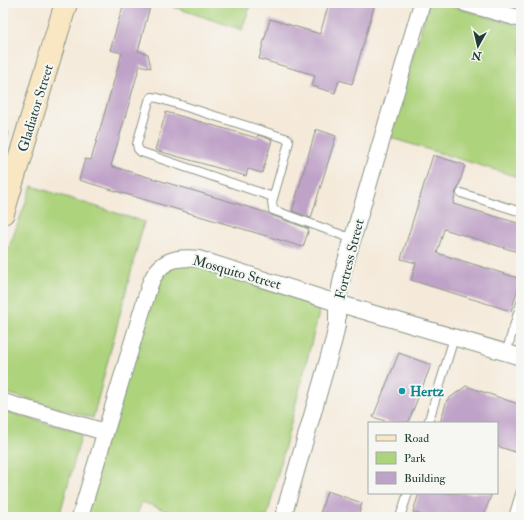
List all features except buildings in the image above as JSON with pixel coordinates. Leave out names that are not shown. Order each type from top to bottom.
[{"type":"street","name":"Gladiator Street","points":[[3,213],[66,3]]},
{"type":"street","name":"Fortress Street","points":[[283,517],[334,339],[337,325],[337,303],[340,285],[422,3]]},
{"type":"street","points":[[465,3],[521,19]]},
{"type":"street","name":"Mosquito Street","points":[[80,517],[104,432],[150,284],[157,270],[163,265],[174,260],[186,258],[199,259],[337,303],[521,357]]},
{"type":"street","points":[[3,402],[104,432]]},
{"type":"lane","points":[[273,197],[141,152],[138,149],[137,144],[149,101],[152,97],[288,139],[289,142],[273,197],[272,210],[353,238]]},
{"type":"lane","points":[[461,193],[521,212]]},
{"type":"lane","points":[[506,353],[521,303]]},
{"type":"lane","points":[[428,422],[454,338]]},
{"type":"lane","points":[[513,517],[521,491]]},
{"type":"lane","points":[[400,517],[408,494]]},
{"type":"green space","points":[[172,3],[251,3],[242,30],[171,6]]},
{"type":"green space","points":[[429,3],[441,3],[521,27],[521,178],[388,137]]},
{"type":"green space","points":[[3,130],[9,132],[3,151]]},
{"type":"green space","points":[[32,186],[144,222],[93,418],[3,392],[3,263]]},
{"type":"green space","points":[[193,258],[323,297],[267,517],[184,517],[142,502],[136,517],[82,517],[155,272]]},
{"type":"green space","points":[[3,411],[82,433],[59,517],[3,517]]},
{"type":"place","name":"Hertz","points":[[402,391]]}]
